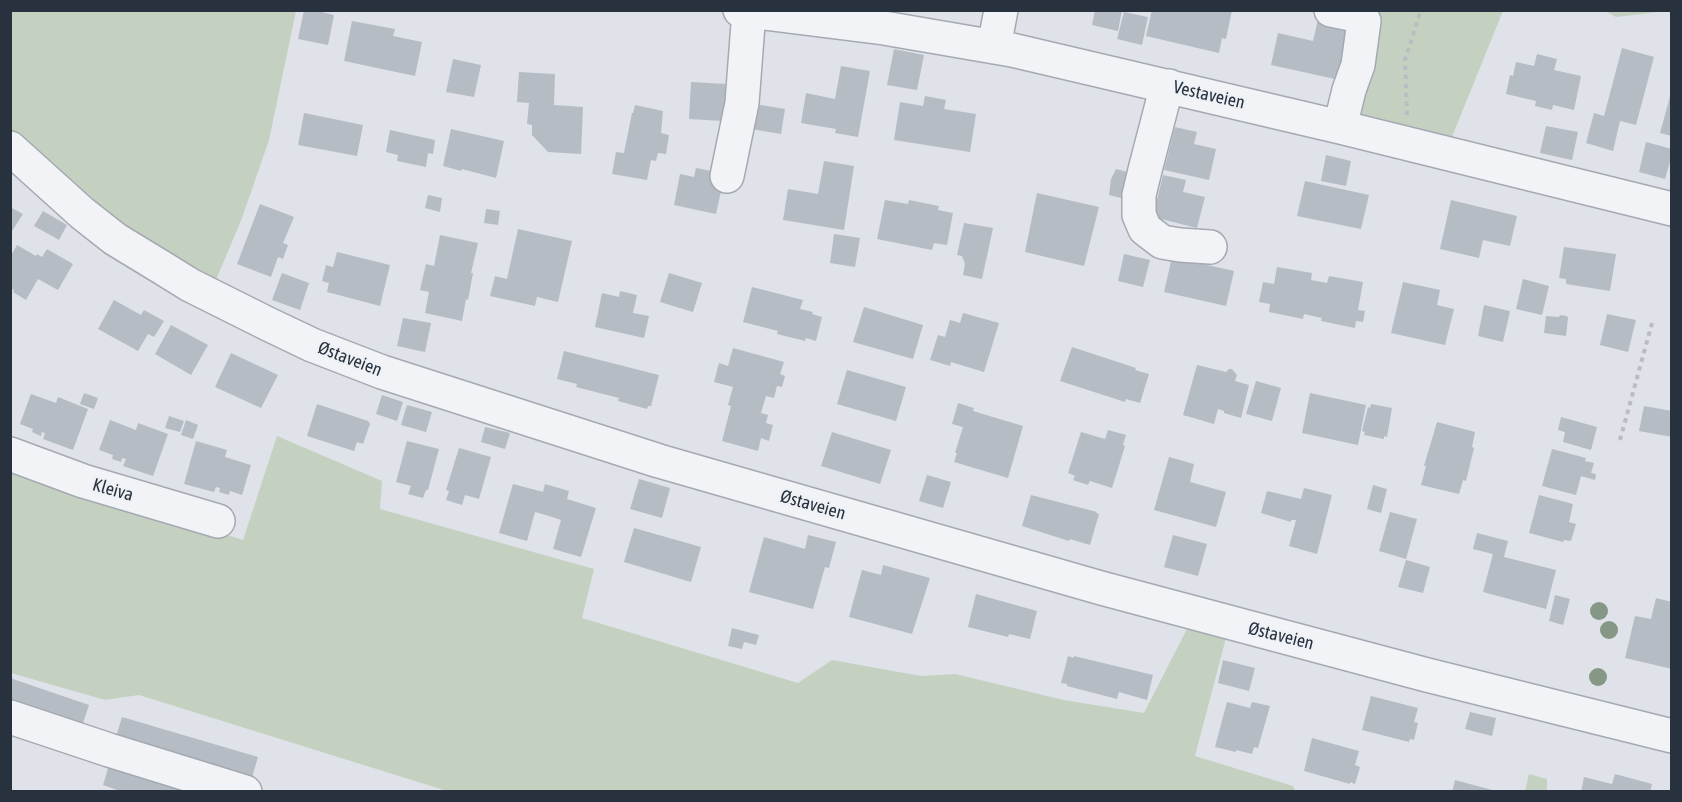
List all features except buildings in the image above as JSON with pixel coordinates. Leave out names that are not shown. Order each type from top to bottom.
[{"type":"street","name":"Vestaveien","points":[[740,10],[874,26],[994,47],[1408,143],[1671,209]]},
{"type":"street","points":[[994,47],[1001,10]]},
{"type":"street","points":[[1331,10],[1361,16],[1364,21],[1358,65],[1340,127]]},
{"type":"street","points":[[727,176],[742,103],[749,11]]},
{"type":"street","points":[[1169,86],[1164,97],[1139,195],[1139,215],[1145,229],[1162,242],[1210,247]]},
{"type":"street","name":"Østaveien","points":[[10,148],[82,213],[115,239],[161,267],[208,294],[312,345],[382,372],[659,461],[1101,588],[1427,675],[1671,736]]},
{"type":"street","name":"Kleiva","points":[[10,453],[83,481],[218,521]]},
{"type":"street","points":[[12,723],[110,750],[245,792]]},
{"type":"path","points":[[1408,143],[1405,60],[1421,10]]},
{"type":"path","points":[[1620,440],[1652,323]]},
{"type":"green space","points":[[10,11],[296,11],[269,140],[242,218],[213,287],[148,250],[11,135]]},
{"type":"green space","points":[[1379,11],[1503,11],[1447,149],[1360,123]]},
{"type":"green space","points":[[1605,11],[1667,11],[1616,17]]},
{"type":"green space","points":[[277,436],[382,481],[380,509],[594,569],[582,618],[798,683],[832,660],[921,676],[955,674],[1064,700],[1144,713],[1190,623],[1227,634],[1195,756],[1293,786],[1295,791],[447,791],[139,695],[105,700],[11,673],[10,461],[243,540]]},
{"type":"green space","points":[[1529,774],[1547,779],[1547,791],[1525,791]]}]
